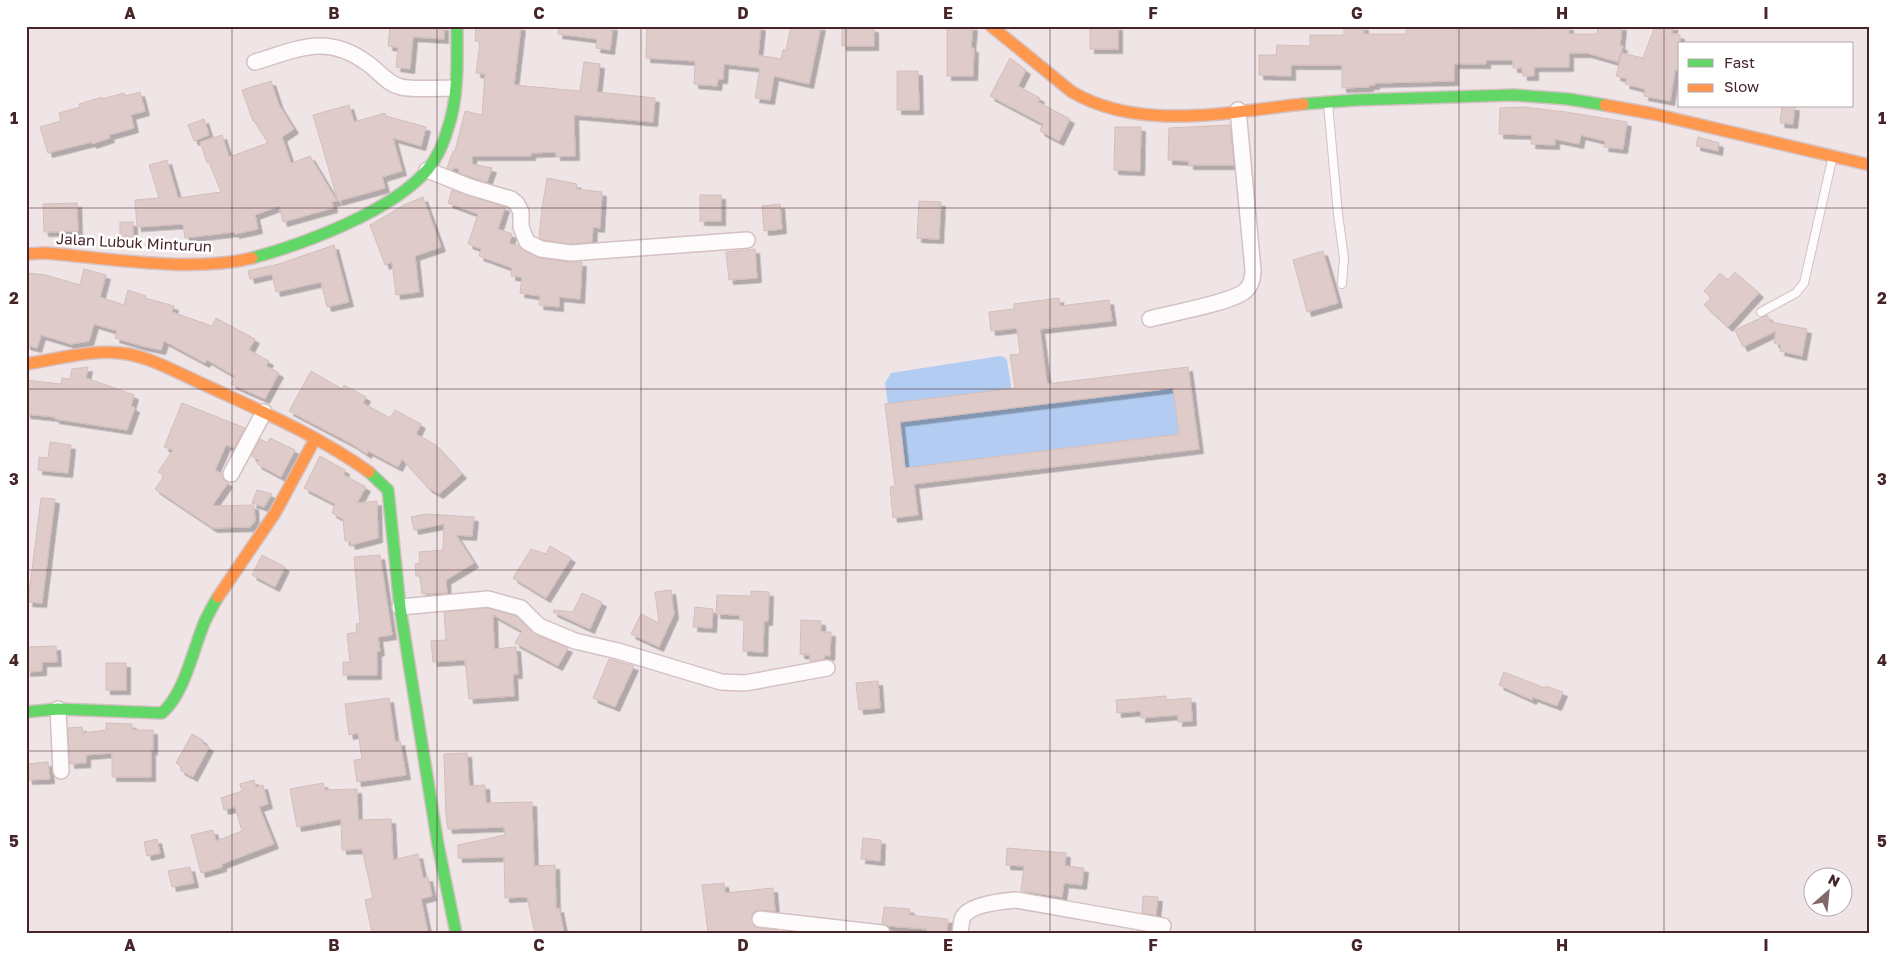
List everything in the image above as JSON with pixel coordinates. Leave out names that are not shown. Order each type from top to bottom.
[{"type":"street","name":"Jalan Lubuk Minturun","points":[[26,254],[45,253],[185,263],[226,262],[255,258],[327,232],[387,202],[427,170],[445,137],[451,119],[457,26]]},
{"type":"street","points":[[991,26],[1002,33],[1062,84],[1086,100],[1119,110],[1142,114],[1182,115],[1328,102],[1521,95],[1570,99],[1727,131],[1832,158],[1870,165]]},
{"type":"street","points":[[255,62],[307,46],[327,45],[342,49],[366,61],[389,83],[402,88],[454,88]]},
{"type":"street","points":[[1150,318],[1232,299],[1245,291],[1250,285],[1253,270],[1238,110]]},
{"type":"street","points":[[427,170],[470,187],[511,199],[517,204],[521,212],[521,227],[527,242],[541,249],[570,252],[747,240]]},
{"type":"street","points":[[26,364],[99,352],[128,354],[160,365],[264,412],[315,439],[371,472],[388,490],[400,606],[438,845],[456,933]]},
{"type":"street","points":[[231,474],[264,412]]},
{"type":"street","points":[[26,712],[58,709],[167,712],[176,696],[206,620],[240,562],[276,511],[315,439]]},
{"type":"street","points":[[400,606],[488,599],[522,608],[539,626],[575,641],[618,651],[721,682],[744,683],[827,668]]},
{"type":"street","points":[[58,709],[61,771]]},
{"type":"street","points":[[960,933],[963,916],[969,912],[978,907],[1001,901],[1016,900],[1163,926]]},
{"type":"street","points":[[760,919],[882,933]]},
{"type":"lane","points":[[1328,102],[1344,258],[1342,284]]},
{"type":"lane","points":[[1761,312],[1796,293],[1804,283],[1832,158]]},
{"type":"water","points":[[1000,356],[1007,360],[1012,392],[1172,383],[1182,436],[909,472],[896,464],[885,383],[891,373]]},
{"type":"building","points":[[390,26],[444,26],[444,39],[413,37],[410,69],[396,67],[398,47],[388,46]]},
{"type":"building","points":[[476,26],[521,26],[514,85],[580,91],[584,62],[600,64],[597,92],[655,98],[653,122],[574,115],[575,156],[556,156],[556,152],[531,153],[531,156],[472,156],[472,164],[492,168],[487,182],[459,173],[458,168],[447,168],[453,151],[455,151],[465,111],[482,115],[485,74],[476,73],[480,42],[475,41]]},
{"type":"building","points":[[559,26],[613,26],[610,50],[596,48],[597,39],[558,34]]},
{"type":"building","points":[[647,26],[761,26],[758,55],[781,59],[783,50],[786,50],[791,26],[821,26],[809,84],[774,76],[770,100],[755,98],[760,68],[724,64],[723,79],[718,79],[717,86],[694,84],[695,61],[646,58]]},
{"type":"building","points":[[842,26],[874,28],[874,46],[842,46]]},
{"type":"building","points":[[947,26],[973,26],[971,48],[974,48],[973,76],[947,76]]},
{"type":"building","points":[[1090,26],[1118,26],[1118,49],[1090,49]]},
{"type":"building","points":[[1344,26],[1364,26],[1364,34],[1406,34],[1406,30],[1457,30],[1457,26],[1511,26],[1511,29],[1540,29],[1540,26],[1569,26],[1569,34],[1597,34],[1598,26],[1622,26],[1620,46],[1623,46],[1618,62],[1587,53],[1569,53],[1569,67],[1534,67],[1534,76],[1523,76],[1522,68],[1513,68],[1513,60],[1486,60],[1486,64],[1454,64],[1454,81],[1375,83],[1375,85],[1369,85],[1369,87],[1342,88],[1342,65],[1291,65],[1291,76],[1259,75],[1259,55],[1276,55],[1277,45],[1310,46],[1310,35],[1344,35]]},
{"type":"building","points":[[1655,26],[1674,26],[1671,33],[1680,35],[1680,42],[1678,42],[1678,71],[1675,70],[1670,101],[1644,96],[1645,89],[1625,84],[1627,79],[1616,76],[1622,53],[1643,58]]},
{"type":"building","points":[[1010,58],[1026,70],[1018,86],[1040,98],[1038,102],[1070,119],[1059,141],[1040,131],[1043,124],[990,96]]},
{"type":"building","points":[[897,71],[918,71],[919,110],[897,110]]},
{"type":"building","points":[[271,81],[279,105],[294,129],[282,137],[291,163],[310,156],[337,201],[332,202],[333,208],[283,222],[279,206],[255,215],[258,229],[235,234],[234,232],[185,238],[183,224],[137,227],[135,200],[159,198],[149,165],[167,160],[178,198],[221,192],[209,162],[207,163],[200,142],[222,135],[229,157],[268,143],[253,121],[242,90]]},
{"type":"building","points":[[140,92],[145,111],[131,115],[134,128],[109,135],[110,138],[92,144],[91,142],[48,153],[40,127],[61,121],[59,113],[80,107],[79,104],[102,97],[102,99],[124,93],[125,96]]},
{"type":"building","points":[[349,105],[354,122],[385,113],[386,116],[426,127],[421,146],[393,138],[402,171],[382,177],[385,188],[338,201],[313,115]]},
{"type":"building","points":[[1523,107],[1627,122],[1623,149],[1604,147],[1605,141],[1581,135],[1579,144],[1555,139],[1555,145],[1531,144],[1532,135],[1499,134],[1500,108]]},
{"type":"building","points":[[1782,108],[1795,108],[1793,124],[1780,123]]},
{"type":"building","points":[[204,119],[209,135],[194,141],[188,125]]},
{"type":"building","points":[[1230,125],[1234,165],[1189,165],[1189,161],[1168,160],[1169,128]]},
{"type":"building","points":[[1115,127],[1141,127],[1140,171],[1114,170]]},
{"type":"building","points":[[1698,137],[1719,143],[1718,151],[1696,146]]},
{"type":"building","points":[[547,178],[577,184],[576,189],[602,192],[600,228],[593,227],[592,242],[571,244],[539,238]]},
{"type":"building","points":[[452,190],[505,207],[498,229],[512,234],[509,244],[518,245],[523,250],[539,258],[582,262],[580,299],[559,297],[559,307],[539,305],[540,296],[520,293],[522,277],[511,276],[512,268],[479,256],[481,249],[468,244],[478,214],[448,203]]},
{"type":"building","points":[[700,195],[721,195],[721,221],[700,221]]},
{"type":"building","points":[[423,197],[441,247],[415,256],[419,292],[396,295],[392,262],[385,265],[370,225],[404,205]]},
{"type":"building","points":[[919,201],[941,202],[939,239],[917,238]]},
{"type":"building","points":[[77,203],[78,231],[44,232],[43,204]]},
{"type":"building","points":[[780,204],[782,229],[764,231],[762,206]]},
{"type":"building","points":[[120,222],[133,222],[133,237],[120,237]]},
{"type":"building","points":[[334,245],[349,302],[327,307],[321,282],[276,292],[272,274],[250,279],[248,271],[279,264]]},
{"type":"building","points":[[755,249],[757,278],[729,280],[726,252]]},
{"type":"building","points":[[1323,251],[1338,303],[1307,312],[1293,260]]},
{"type":"building","points":[[84,269],[106,275],[100,297],[124,305],[128,290],[146,296],[145,298],[174,306],[172,312],[212,326],[216,318],[255,339],[249,350],[269,361],[266,366],[279,373],[265,399],[231,384],[235,376],[207,360],[205,363],[164,341],[161,350],[142,346],[115,338],[117,331],[94,324],[89,341],[71,344],[41,335],[37,348],[26,345],[26,287],[28,273],[46,275],[80,285]]},
{"type":"building","points":[[1735,272],[1759,293],[1728,327],[1704,305],[1711,298],[1704,291],[1720,273],[1728,280]]},
{"type":"building","points":[[1059,298],[1060,306],[1109,300],[1112,321],[1040,329],[1047,384],[1188,367],[1199,449],[914,484],[918,515],[893,518],[890,487],[895,486],[885,404],[1015,388],[1010,355],[1020,354],[1017,328],[991,331],[989,312],[1014,309],[1014,304]],"holes":[[[1173,388],[1179,434],[905,468],[900,422]]]},
{"type":"building","points":[[1767,315],[1771,322],[1807,329],[1802,356],[1780,351],[1781,345],[1774,343],[1776,331],[1743,347],[1735,330]]},
{"type":"building","points":[[88,367],[86,378],[134,395],[131,406],[135,408],[127,430],[55,419],[55,417],[26,414],[26,380],[61,384],[62,378],[70,379],[72,369]]},
{"type":"building","points":[[311,371],[342,389],[344,385],[366,397],[363,403],[390,418],[395,410],[421,424],[416,434],[436,445],[462,474],[439,494],[428,488],[402,459],[398,467],[368,451],[367,454],[352,444],[289,411]]},
{"type":"building","points":[[182,403],[245,428],[234,448],[226,445],[215,470],[222,474],[223,479],[228,483],[212,506],[254,505],[255,521],[250,527],[213,528],[155,489],[164,476],[158,472],[173,450],[164,447]]},
{"type":"building","points":[[270,438],[295,450],[281,477],[257,464],[259,460],[251,456],[260,439],[268,443]]},
{"type":"building","points":[[50,442],[71,445],[68,473],[38,470],[39,457],[48,458]]},
{"type":"building","points":[[320,456],[345,470],[344,475],[366,487],[357,503],[377,501],[378,538],[351,545],[350,541],[345,541],[343,519],[332,513],[335,504],[304,488]]},
{"type":"building","points":[[257,490],[272,494],[264,507],[252,503]]},
{"type":"building","points":[[41,498],[55,499],[42,603],[28,602]]},
{"type":"building","points":[[426,514],[474,517],[472,536],[456,535],[474,563],[446,580],[447,593],[422,594],[420,576],[416,576],[415,564],[420,563],[419,552],[443,550],[444,524],[414,530],[411,517]]},
{"type":"building","points":[[550,546],[571,558],[546,598],[513,578],[531,549],[546,554]]},
{"type":"building","points":[[262,555],[285,567],[275,587],[252,575]]},
{"type":"building","points":[[380,555],[392,635],[378,637],[380,651],[377,652],[377,675],[343,675],[343,662],[350,662],[347,634],[357,632],[356,624],[360,623],[354,557]]},
{"type":"building","points":[[671,590],[674,614],[659,647],[631,634],[641,614],[659,623],[655,592]]},
{"type":"building","points":[[751,591],[769,592],[768,621],[764,621],[763,652],[743,651],[744,620],[740,620],[740,615],[716,614],[717,595],[751,596]]},
{"type":"building","points":[[582,593],[602,602],[590,629],[553,612],[554,610],[573,612]]},
{"type":"building","points":[[695,607],[713,609],[712,628],[693,627]]},
{"type":"building","points":[[487,608],[516,616],[535,634],[568,648],[558,666],[515,643],[522,631],[493,615],[494,649],[516,647],[518,674],[513,674],[514,696],[469,699],[465,660],[433,662],[431,641],[446,640],[444,612]]},
{"type":"building","points":[[801,620],[821,621],[821,632],[831,632],[830,656],[825,655],[824,659],[810,662],[810,655],[800,654]]},
{"type":"building","points":[[56,646],[57,662],[42,662],[42,671],[26,672],[26,647]]},
{"type":"building","points":[[609,659],[634,666],[615,707],[593,698]]},
{"type":"building","points":[[106,663],[126,663],[126,690],[106,690]]},
{"type":"building","points":[[1504,672],[1545,688],[1546,686],[1563,692],[1557,706],[1533,697],[1532,700],[1499,685]]},
{"type":"building","points":[[878,681],[880,708],[859,710],[856,683]]},
{"type":"building","points":[[1166,696],[1166,700],[1191,698],[1192,721],[1178,722],[1178,715],[1141,718],[1141,711],[1117,713],[1116,700]]},
{"type":"building","points":[[389,698],[395,742],[400,741],[406,775],[357,782],[354,760],[362,759],[358,733],[349,735],[345,704]]},
{"type":"building","points":[[106,723],[132,724],[132,730],[153,730],[151,777],[112,777],[112,753],[86,755],[86,763],[70,764],[68,728],[82,727],[83,733],[106,730]]},
{"type":"building","points":[[192,734],[203,740],[202,743],[209,747],[193,777],[180,770],[182,767],[176,763]]},
{"type":"building","points":[[467,753],[469,786],[485,785],[486,803],[532,802],[534,866],[555,865],[556,909],[559,908],[564,933],[535,933],[527,897],[505,898],[504,857],[458,858],[458,845],[505,835],[504,827],[448,829],[444,754]]},
{"type":"building","points":[[48,762],[50,779],[28,780],[27,764]]},
{"type":"building","points":[[254,780],[256,787],[263,785],[268,804],[259,807],[274,844],[222,864],[222,867],[201,873],[191,835],[213,830],[216,841],[242,831],[235,807],[224,810],[221,798],[242,791],[240,784]]},
{"type":"building","points":[[323,783],[325,790],[357,789],[358,820],[391,819],[393,860],[418,854],[423,878],[428,877],[432,896],[421,899],[428,933],[372,933],[365,900],[373,898],[362,849],[342,850],[341,819],[297,827],[290,789]]},
{"type":"building","points":[[863,838],[881,840],[880,861],[861,859]]},
{"type":"building","points":[[157,839],[160,853],[147,856],[144,842]]},
{"type":"building","points":[[1007,848],[1066,853],[1065,866],[1084,868],[1082,885],[1064,883],[1062,897],[1021,891],[1024,866],[1006,865]]},
{"type":"building","points":[[190,867],[194,883],[172,887],[168,871]]},
{"type":"building","points":[[724,883],[725,893],[773,888],[775,911],[757,910],[752,914],[751,918],[755,927],[777,930],[778,933],[708,933],[702,885]]},
{"type":"building","points":[[1143,896],[1158,897],[1156,915],[1142,913]]},
{"type":"building","points":[[884,907],[910,909],[909,915],[948,919],[947,933],[927,933],[927,929],[882,924]]},
{"type":"traffic: fast","points":[[252,258],[321,235],[371,212],[413,184],[428,169],[442,144],[452,116],[457,77],[457,26]]},
{"type":"traffic: fast","points":[[1303,104],[1356,100],[1514,95],[1568,99],[1605,105]]},
{"type":"traffic: fast","points":[[369,472],[388,490],[400,607],[438,845],[456,933]]},
{"type":"traffic: fast","points":[[26,712],[58,709],[162,713],[177,694],[183,682],[205,621],[218,597]]},
{"type":"traffic: slow","points":[[991,26],[1072,92],[1099,104],[1127,112],[1186,116],[1303,104]]},
{"type":"traffic: slow","points":[[1605,105],[1654,114],[1870,165]]},
{"type":"traffic: slow","points":[[26,254],[45,253],[122,261],[177,264],[229,262],[252,258]]},
{"type":"traffic: slow","points":[[26,364],[102,352],[138,356],[167,367],[289,425],[330,447],[369,472]]},
{"type":"traffic: slow","points":[[218,597],[275,513],[315,439]]}]
